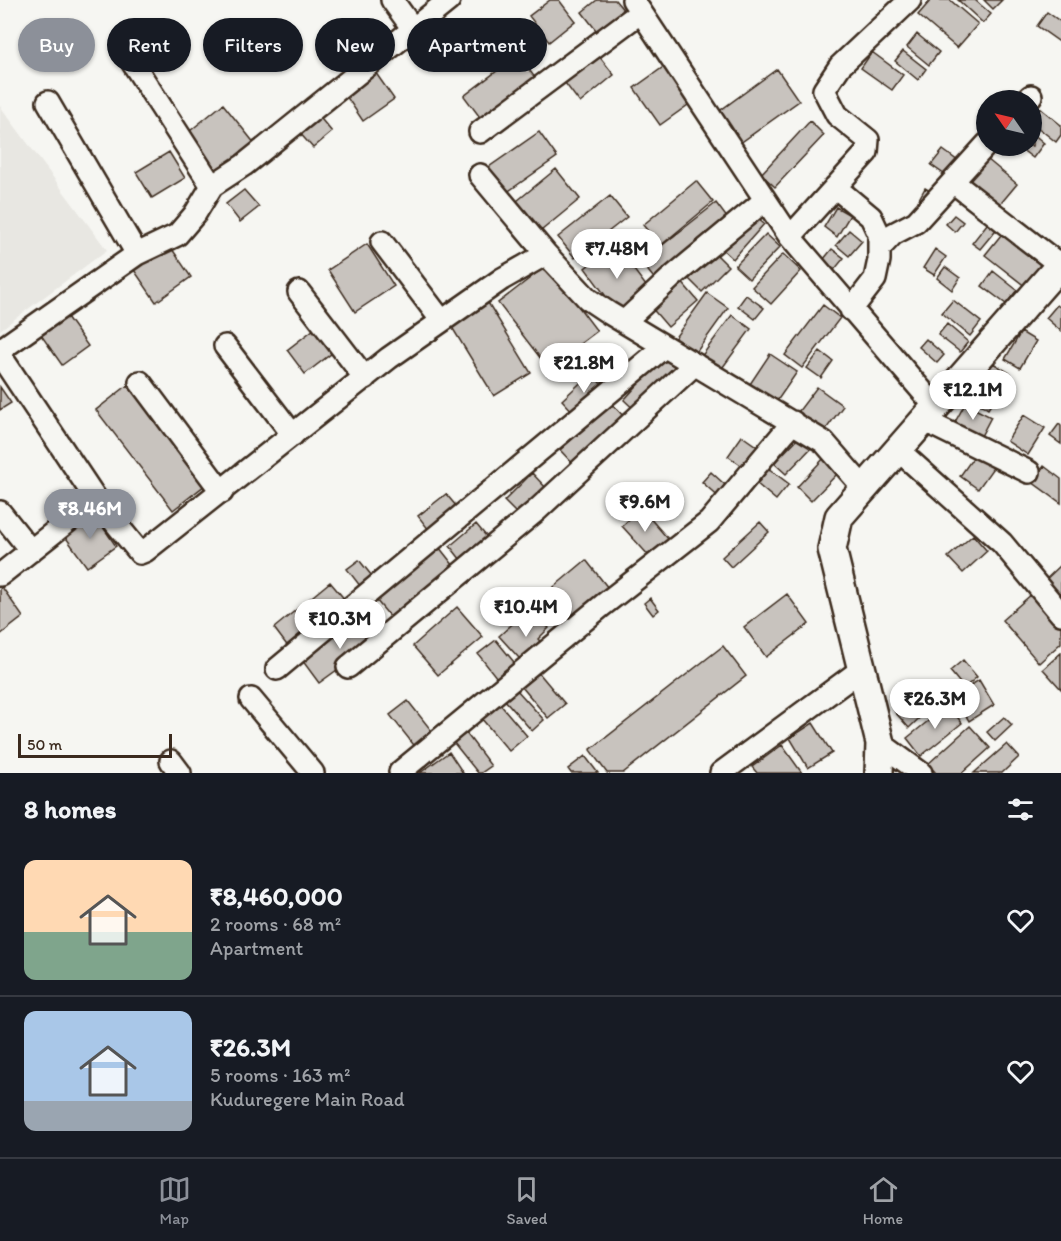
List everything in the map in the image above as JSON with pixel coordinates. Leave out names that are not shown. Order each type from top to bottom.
[{"type":"street","points":[[392,0],[407,21]]},
{"type":"street","points":[[427,18],[449,0]]},
{"type":"street","points":[[790,237],[867,152],[868,140],[837,115],[824,90],[840,66],[910,0]]},
{"type":"street","points":[[480,132],[637,6],[790,237],[851,310],[929,413],[1029,472]]},
{"type":"street","points":[[0,350],[137,254],[177,235],[195,214],[212,186],[244,165],[407,34]]},
{"type":"street","points":[[139,72],[212,186]]},
{"type":"street","points":[[48,102],[137,254]]},
{"type":"street","points":[[879,249],[893,234],[916,222],[976,156]]},
{"type":"street","points":[[480,175],[546,254],[588,299],[824,442],[864,487]]},
{"type":"street","points":[[879,773],[880,743],[832,549],[839,518],[897,449],[1061,265],[952,182]]},
{"type":"street","points":[[836,187],[871,217],[879,234],[875,279],[851,310]]},
{"type":"street","points":[[624,322],[671,278],[765,200]]},
{"type":"street","points":[[382,242],[442,321]]},
{"type":"street","points":[[0,356],[96,499],[140,553],[222,492],[364,378],[501,279],[546,254]]},
{"type":"street","points":[[299,292],[364,378]]},
{"type":"street","points":[[225,346],[294,435]]},
{"type":"street","points":[[277,669],[664,347]]},
{"type":"street","points":[[348,667],[536,511],[695,364]]},
{"type":"street","points":[[140,382],[222,492]]},
{"type":"street","points":[[400,772],[603,604],[709,522],[793,422]]},
{"type":"street","points":[[897,449],[1002,543],[1061,614]]},
{"type":"street","points":[[0,575],[96,499]]},
{"type":"street","points":[[0,512],[31,551]]},
{"type":"street","points":[[721,773],[862,669]]},
{"type":"street","points":[[251,699],[313,773]]},
{"type":"street","points":[[880,743],[921,773]]},
{"type":"shaded area","points":[[0,106],[107,250],[0,330]]},
{"type":"building","points":[[550,0],[559,0],[575,21],[549,42],[547,18],[531,18],[529,16]]},
{"type":"building","points":[[597,0],[615,0],[625,12],[599,34],[582,12]]},
{"type":"building","points":[[931,0],[950,0],[978,24],[957,48],[918,15]]},
{"type":"building","points":[[958,0],[975,0],[991,14],[983,23]]},
{"type":"building","points":[[984,0],[1002,0],[993,9]]},
{"type":"building","points":[[1047,12],[1061,22],[1061,43],[1037,26]]},
{"type":"building","points":[[917,34],[939,52],[929,65],[907,47]]},
{"type":"building","points":[[903,51],[926,69],[918,80],[895,61]]},
{"type":"building","points":[[872,52],[903,75],[892,90],[861,68]]},
{"type":"building","points":[[599,56],[614,75],[580,103],[565,83]]},
{"type":"building","points":[[676,58],[702,95],[660,125],[634,88]]},
{"type":"building","points":[[777,69],[799,101],[736,146],[714,115]]},
{"type":"building","points":[[369,72],[375,72],[394,99],[363,121],[342,90]]},
{"type":"building","points":[[496,72],[531,72],[539,83],[485,124],[464,96]]},
{"type":"building","points":[[223,104],[255,144],[217,175],[185,135]]},
{"type":"building","points":[[1042,110],[1061,125],[1061,135],[1056,142],[1042,131]]},
{"type":"building","points":[[317,114],[332,132],[313,148],[298,131]]},
{"type":"building","points":[[810,121],[824,135],[775,187],[761,174]]},
{"type":"building","points":[[539,132],[557,157],[503,195],[486,169]]},
{"type":"building","points":[[943,150],[962,164],[951,179],[931,165]]},
{"type":"building","points":[[169,152],[185,178],[152,198],[136,172]]},
{"type":"building","points":[[987,159],[1017,184],[997,208],[968,183]]},
{"type":"building","points":[[556,169],[580,199],[536,235],[512,205]]},
{"type":"building","points":[[696,181],[713,202],[660,246],[643,225]]},
{"type":"building","points":[[925,188],[935,194],[928,207],[918,201]]},
{"type":"building","points":[[244,190],[259,207],[240,222],[226,204]]},
{"type":"building","points":[[610,196],[627,217],[575,258],[558,237]]},
{"type":"building","points":[[716,203],[731,223],[657,282],[641,262]]},
{"type":"building","points":[[836,207],[850,215],[837,237],[824,227]]},
{"type":"building","points":[[750,212],[764,224],[733,259],[720,247]]},
{"type":"building","points":[[954,215],[963,222],[955,232],[946,224]]},
{"type":"building","points":[[991,219],[999,226],[980,249],[972,243]]},
{"type":"building","points":[[849,230],[862,241],[849,256],[836,245]]},
{"type":"building","points":[[1005,230],[1046,262],[1026,287],[985,255]]},
{"type":"building","points":[[766,234],[780,247],[749,279],[735,266]]},
{"type":"building","points":[[367,244],[394,286],[355,312],[328,270]]},
{"type":"building","points":[[615,245],[650,291],[619,314],[585,268]]},
{"type":"building","points":[[170,246],[191,277],[156,302],[134,270]]},
{"type":"building","points":[[832,249],[844,258],[830,275],[819,265]]},
{"type":"building","points":[[935,249],[946,257],[934,275],[923,268]]},
{"type":"building","points":[[715,253],[728,266],[702,292],[689,279]]},
{"type":"building","points":[[783,254],[801,271],[771,304],[752,287]]},
{"type":"building","points":[[547,265],[597,331],[548,368],[498,303]]},
{"type":"building","points":[[945,267],[960,278],[952,290],[937,278]]},
{"type":"building","points":[[993,271],[1017,290],[1006,304],[982,286]]},
{"type":"building","points":[[680,280],[698,301],[668,327],[650,306]]},
{"type":"building","points":[[707,293],[728,308],[695,354],[674,339]]},
{"type":"building","points":[[746,295],[764,308],[755,319],[738,306]]},
{"type":"building","points":[[953,300],[981,322],[970,336],[942,313]]},
{"type":"building","points":[[487,301],[531,373],[494,396],[450,324]]},
{"type":"building","points":[[823,305],[840,318],[802,368],[785,355]]},
{"type":"building","points":[[1057,305],[1061,308],[1061,331],[1046,318]]},
{"type":"building","points":[[732,315],[751,329],[720,371],[701,357]]},
{"type":"building","points":[[67,317],[88,346],[62,365],[41,335]]},
{"type":"building","points":[[947,324],[968,342],[960,352],[938,335]]},
{"type":"building","points":[[318,326],[336,350],[305,374],[287,350]]},
{"type":"building","points":[[1021,332],[1036,341],[1020,368],[1005,359]]},
{"type":"building","points":[[926,339],[944,355],[937,363],[919,347]]},
{"type":"building","points":[[820,351],[833,361],[821,378],[807,368]]},
{"type":"building","points":[[770,354],[797,372],[777,401],[750,384]]},
{"type":"building","points":[[665,355],[681,370],[640,415],[624,400]]},
{"type":"building","points":[[993,363],[1011,374],[988,409],[971,398]]},
{"type":"building","points":[[591,373],[605,388],[576,415],[562,400]]},
{"type":"building","points":[[128,385],[205,485],[173,510],[96,410]]},
{"type":"building","points":[[0,387],[11,403],[0,410]]},
{"type":"building","points":[[817,387],[843,406],[824,432],[798,412]]},
{"type":"building","points":[[612,404],[626,419],[574,465],[560,450]]},
{"type":"building","points":[[965,404],[991,417],[980,438],[954,424]]},
{"type":"building","points":[[1024,415],[1045,428],[1028,455],[1007,441]]},
{"type":"building","points":[[1059,424],[1061,426],[1061,444],[1050,436]]},
{"type":"building","points":[[802,434],[814,445],[786,474],[774,463]]},
{"type":"building","points":[[742,436],[759,448],[745,468],[728,456]]},
{"type":"building","points":[[977,452],[995,465],[978,489],[960,476]]},
{"type":"building","points":[[824,458],[839,472],[811,501],[797,487]]},
{"type":"building","points":[[1044,466],[1061,479],[1061,503],[1032,482]]},
{"type":"building","points":[[768,468],[789,484],[776,500],[756,483]]},
{"type":"building","points":[[711,472],[733,492],[724,502],[702,482]]},
{"type":"building","points":[[532,473],[547,489],[519,516],[504,501]]},
{"type":"building","points":[[446,494],[457,507],[429,530],[418,516]]},
{"type":"building","points":[[641,508],[669,540],[650,557],[622,526]]},
{"type":"building","points":[[94,514],[116,546],[87,567],[64,535]]},
{"type":"building","points":[[760,522],[769,532],[731,567],[722,557]]},
{"type":"building","points":[[476,524],[491,542],[464,564],[450,546]]},
{"type":"building","points":[[973,535],[987,551],[963,573],[948,557]]},
{"type":"building","points":[[439,547],[454,566],[391,618],[376,600]]},
{"type":"building","points":[[359,560],[376,581],[364,591],[347,569]]},
{"type":"building","points":[[586,560],[612,593],[563,634],[537,601]]},
{"type":"building","points":[[1061,565],[1061,608],[1040,585]]},
{"type":"building","points":[[330,582],[346,601],[289,648],[274,628]]},
{"type":"building","points":[[2,587],[23,617],[0,635],[0,589]]},
{"type":"building","points":[[1033,593],[1061,625],[1061,643],[1039,663],[1002,620]]},
{"type":"building","points":[[787,594],[809,624],[766,657],[744,627]]},
{"type":"building","points":[[650,598],[659,610],[653,615],[644,603]]},
{"type":"building","points":[[457,607],[483,637],[438,675],[413,646]]},
{"type":"building","points":[[530,608],[549,628],[538,639],[548,650],[528,668],[499,636]]},
{"type":"building","points":[[360,617],[378,640],[319,683],[302,660]]},
{"type":"building","points":[[496,640],[518,667],[500,682],[478,654]]},
{"type":"building","points":[[723,646],[746,676],[623,773],[607,773],[590,750]]},
{"type":"building","points":[[1061,653],[1061,689],[1043,669]]},
{"type":"building","points":[[963,660],[977,677],[964,688],[950,671]]},
{"type":"building","points":[[539,673],[565,704],[548,718],[522,687]]},
{"type":"building","points":[[979,680],[994,705],[969,721],[954,696]]},
{"type":"building","points":[[921,688],[935,703],[909,728],[895,712]]},
{"type":"building","points":[[516,689],[544,720],[532,731],[504,699]]},
{"type":"building","points":[[408,701],[435,735],[417,749],[390,715]]},
{"type":"building","points":[[499,703],[527,736],[509,751],[481,718]]},
{"type":"building","points":[[948,705],[962,723],[921,756],[907,738]]},
{"type":"building","points":[[1004,717],[1012,725],[995,741],[987,732]]},
{"type":"building","points":[[813,723],[832,753],[808,768],[790,738]]},
{"type":"building","points":[[970,726],[990,748],[962,773],[936,773],[928,764]]},
{"type":"building","points":[[466,733],[491,766],[481,773],[478,773],[454,743]]},
{"type":"building","points":[[1007,744],[1019,757],[1002,773],[974,773]]},
{"type":"building","points":[[782,745],[802,773],[757,773],[752,767]]},
{"type":"building","points":[[449,752],[463,773],[420,773]]},
{"type":"building","points":[[585,756],[598,773],[571,773],[568,769]]}]
